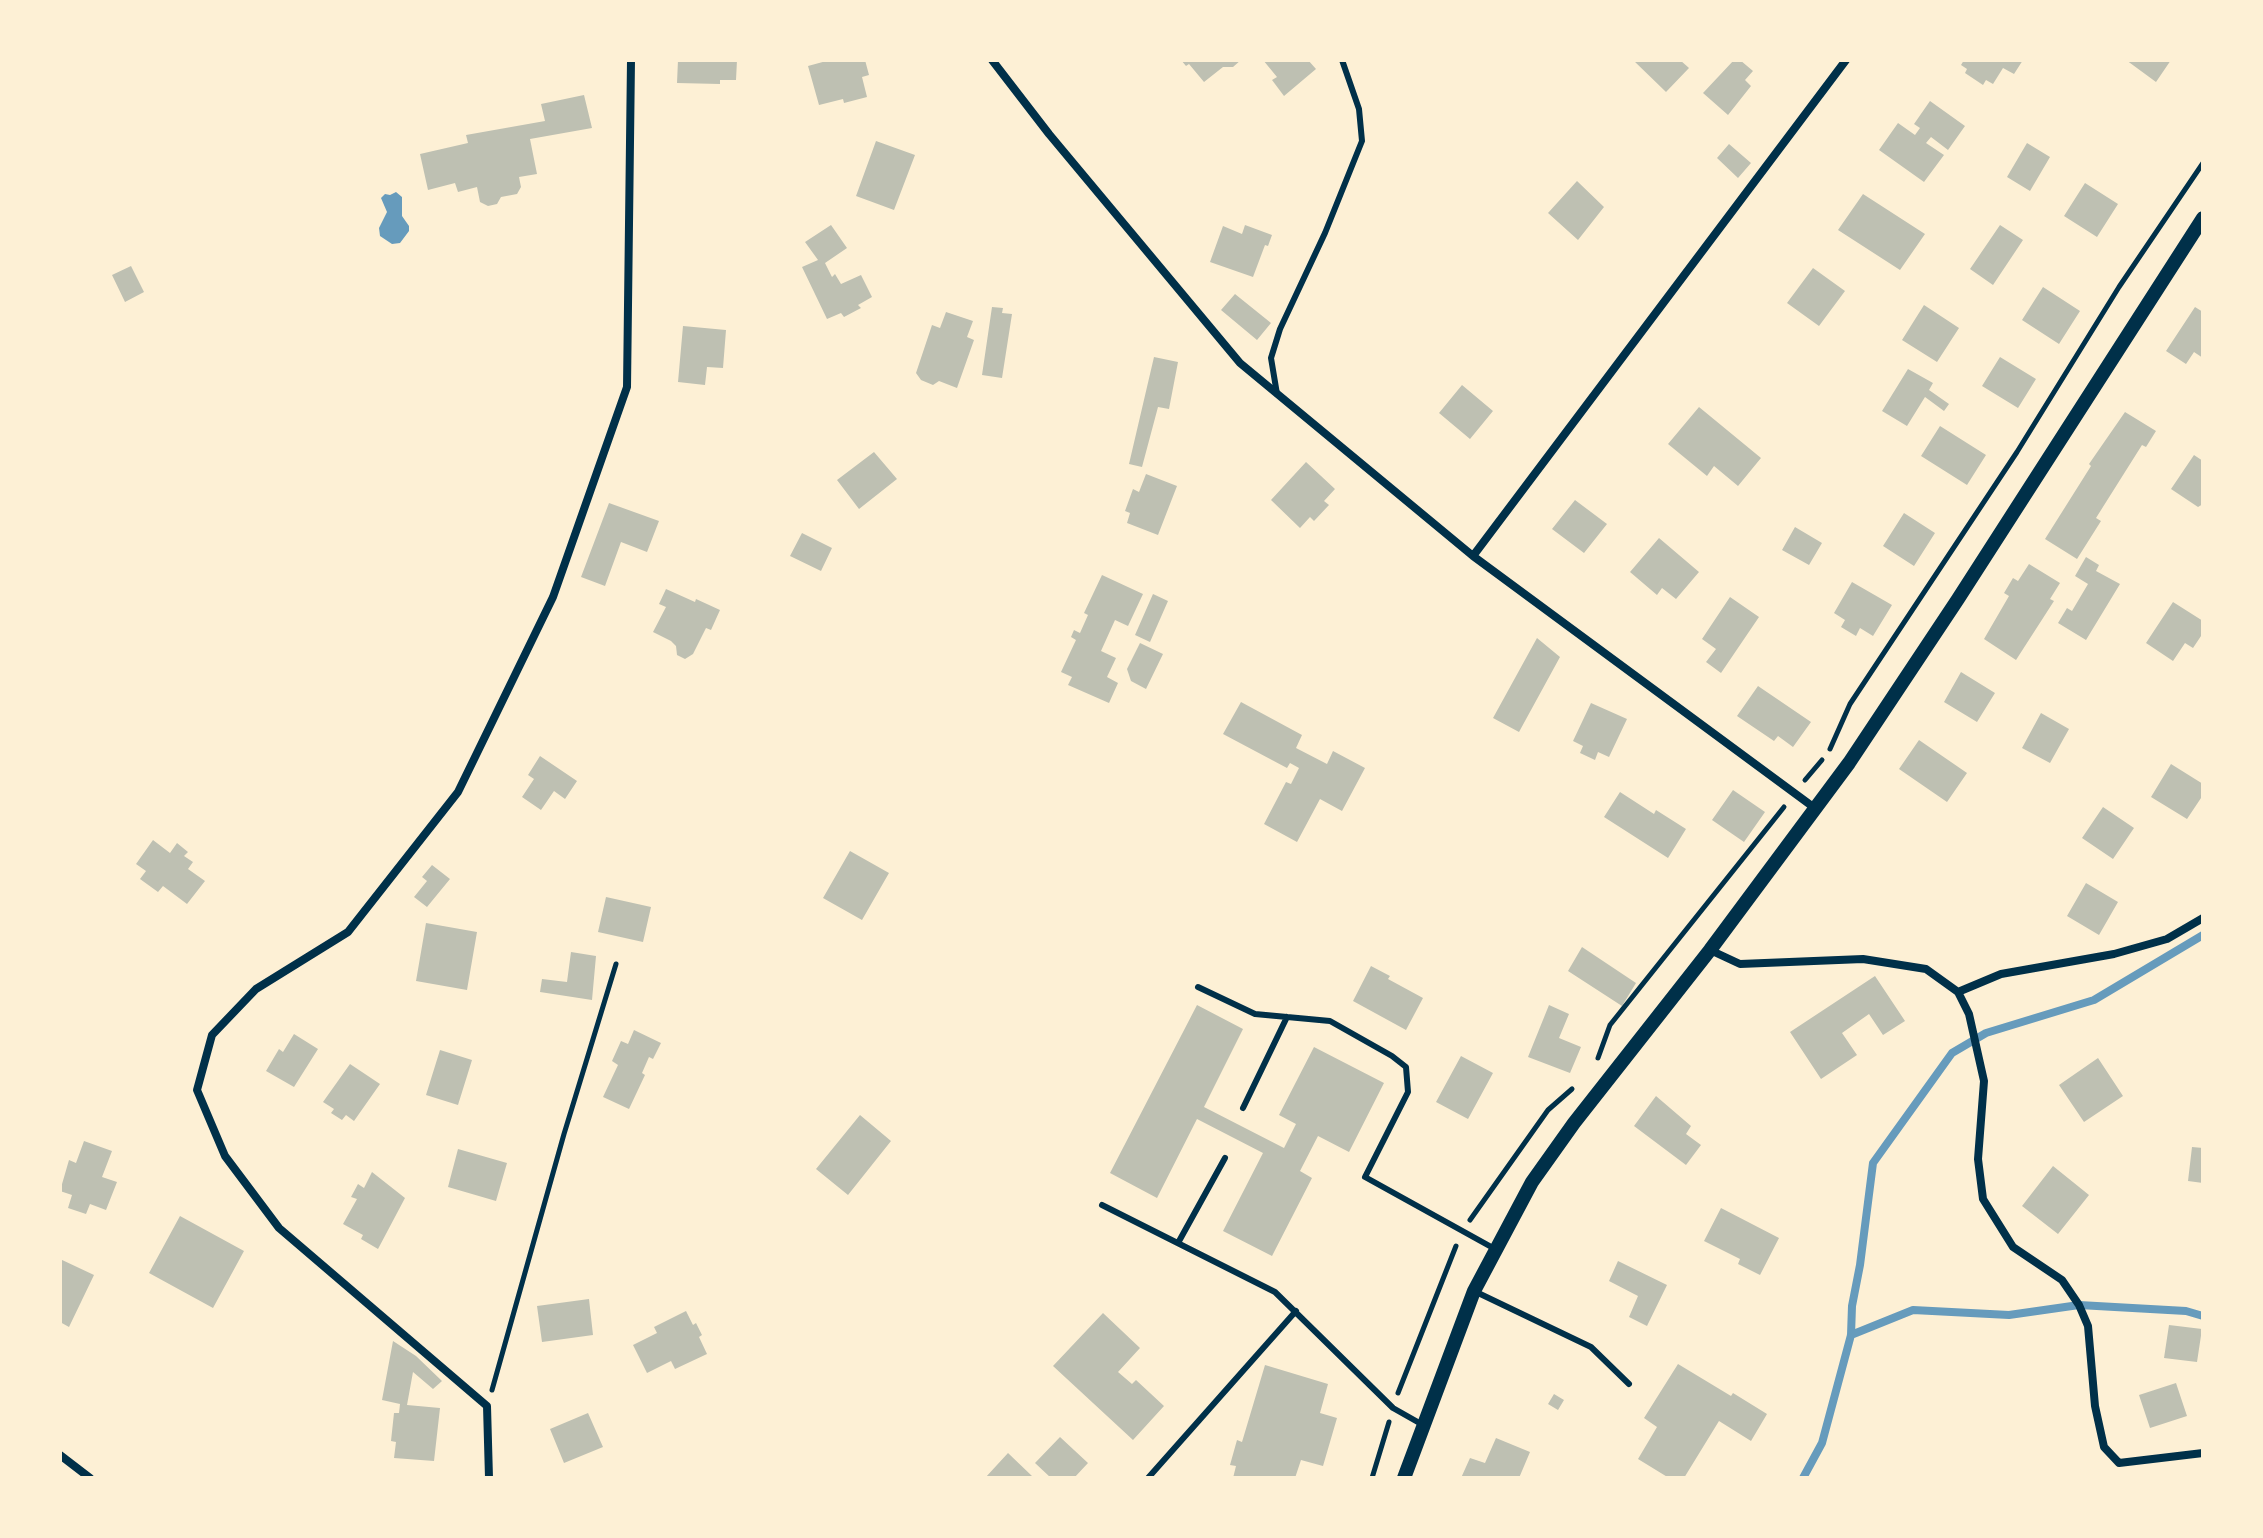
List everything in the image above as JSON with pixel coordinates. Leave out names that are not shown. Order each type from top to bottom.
[{"type":"street","points":[[489,1478],[487,1406],[279,1228],[225,1156],[197,1090],[212,1035],[256,989],[348,932],[458,792],[553,597],[627,387],[631,60]]},
{"type":"street","points":[[992,60],[1049,134],[1240,363],[1473,556],[1816,809]]},
{"type":"street","points":[[1473,556],[1846,60]]},
{"type":"street","points":[[1404,1478],[1474,1291],[1532,1182],[1849,763],[2203,218]]},
{"type":"street","points":[[1958,992],[2001,974],[2114,954],[2167,939],[2203,918]]},
{"type":"street","points":[[1710,950],[1740,964],[1863,959],[1926,969],[1958,992],[1969,1014],[1984,1081],[1978,1159],[1983,1199],[2013,1247],[2062,1280],[2079,1305],[2088,1326],[2095,1406],[2104,1447],[2119,1463],[2203,1453]]},
{"type":"street","points":[[60,1455],[90,1478]]},
{"type":"lane","points":[[1277,394],[1271,358],[1280,329],[1325,233],[1362,141],[1359,109],[1342,60]]},
{"type":"lane","points":[[1198,987],[1255,1014],[1330,1021],[1406,1067],[1408,1092],[1365,1177],[1495,1249]]},
{"type":"lane","points":[[1243,1108],[1287,1017]]},
{"type":"lane","points":[[1178,1243],[1225,1158]]},
{"type":"lane","points":[[1102,1205],[1275,1292],[1393,1408],[1423,1425]]},
{"type":"lane","points":[[1474,1291],[1591,1347],[1629,1384]]},
{"type":"lane","points":[[1148,1478],[1296,1311]]},
{"type":"path","points":[[1593,1071],[1610,1025],[1830,751],[1850,704],[2017,452],[2119,287],[2203,163]]},
{"type":"path","points":[[487,1406],[616,964]]},
{"type":"path","points":[[1372,1478],[1393,1408],[1462,1231],[1548,1110],[1581,1081]]},
{"type":"water","points":[[396,192],[402,197],[402,216],[409,231],[400,243],[392,244],[380,236],[379,228],[387,212],[381,198]]},
{"type":"building","points":[[678,60],[737,60],[736,80],[720,80],[720,84],[677,83]]},
{"type":"building","points":[[830,60],[865,60],[869,75],[862,77],[867,97],[819,105],[808,66]]},
{"type":"building","points":[[1181,60],[1241,60],[1233,67],[1223,67],[1204,82],[1189,64],[1186,66]]},
{"type":"building","points":[[1263,60],[1308,60],[1316,69],[1284,96],[1272,80],[1277,77]]},
{"type":"building","points":[[1633,60],[1680,60],[1689,68],[1666,92]]},
{"type":"building","points":[[1734,60],[1740,60],[1753,71],[1745,80],[1751,86],[1728,115],[1703,93]]},
{"type":"building","points":[[1964,60],[2023,60],[2014,74],[2003,68],[1993,84],[1986,80],[1983,85],[1965,73],[1967,69],[1961,65]]},
{"type":"building","points":[[2126,60],[2171,60],[2156,82]]},
{"type":"building","points":[[584,95],[592,128],[530,139],[537,174],[519,177],[521,187],[517,194],[501,197],[497,204],[488,206],[480,202],[477,187],[458,192],[455,183],[428,190],[420,154],[468,143],[466,135],[545,121],[541,104]]},
{"type":"building","points":[[1930,101],[1965,126],[1948,150],[1931,137],[1926,143],[1944,155],[1924,182],[1879,150],[1898,123],[1915,135],[1920,128],[1914,124]]},
{"type":"building","points":[[876,141],[915,155],[894,210],[856,196]]},
{"type":"building","points":[[2027,143],[2050,157],[2030,191],[2007,177]]},
{"type":"building","points":[[1729,144],[1751,163],[1738,178],[1717,158]]},
{"type":"building","points":[[1577,181],[1604,207],[1578,240],[1548,213]]},
{"type":"building","points":[[2085,183],[2118,204],[2097,237],[2064,216]]},
{"type":"building","points":[[1863,194],[1925,234],[1900,270],[1838,230]]},
{"type":"building","points":[[831,225],[847,248],[825,263],[832,277],[835,274],[841,284],[861,275],[872,297],[858,305],[861,308],[844,317],[841,313],[827,319],[802,267],[818,260],[805,242]]},
{"type":"building","points":[[1245,225],[1272,235],[1253,277],[1210,262],[1223,226],[1242,234]]},
{"type":"building","points":[[2000,225],[2023,240],[1993,285],[1970,269]]},
{"type":"building","points":[[131,266],[144,292],[125,302],[112,275]]},
{"type":"building","points":[[1813,268],[1845,291],[1819,326],[1787,303]]},
{"type":"building","points":[[2043,287],[2080,311],[2059,344],[2022,320]]},
{"type":"building","points":[[1235,294],[1271,323],[1257,340],[1221,310]]},
{"type":"building","points":[[1924,305],[1959,328],[1937,362],[1902,340]]},
{"type":"building","points":[[992,307],[1003,308],[1002,313],[1012,314],[1002,378],[982,375]]},
{"type":"building","points":[[2195,307],[2203,312],[2203,358],[2194,352],[2186,364],[2166,351]]},
{"type":"building","points":[[946,312],[973,321],[967,337],[974,340],[957,388],[939,381],[933,385],[921,380],[916,373],[932,325],[940,328]]},
{"type":"building","points":[[683,326],[726,330],[723,368],[707,367],[705,385],[678,382]]},
{"type":"building","points":[[1154,357],[1178,362],[1169,409],[1158,407],[1142,467],[1129,464]]},
{"type":"building","points":[[2000,357],[2036,379],[2018,408],[1982,386]]},
{"type":"building","points":[[1908,369],[1933,383],[1929,390],[1949,404],[1944,411],[1925,397],[1907,426],[1882,411]]},
{"type":"building","points":[[1462,385],[1493,411],[1470,439],[1439,413]]},
{"type":"building","points":[[1699,407],[1761,458],[1738,486],[1714,466],[1707,476],[1668,444]]},
{"type":"building","points":[[2125,412],[2156,431],[2146,447],[2142,445],[2096,518],[2101,521],[2077,559],[2045,539],[2091,466],[2089,464]]},
{"type":"building","points":[[1940,426],[1986,455],[1967,485],[1921,456]]},
{"type":"building","points":[[874,452],[897,479],[859,509],[837,480]]},
{"type":"building","points":[[2194,455],[2203,461],[2203,504],[2198,507],[2171,489]]},
{"type":"building","points":[[1306,462],[1335,489],[1324,501],[1329,505],[1314,521],[1310,517],[1300,528],[1271,500]]},
{"type":"building","points":[[1146,474],[1177,486],[1158,535],[1127,523],[1130,513],[1125,511],[1133,489],[1139,492]]},
{"type":"building","points":[[1575,500],[1607,524],[1584,553],[1552,529]]},
{"type":"building","points":[[609,503],[659,521],[647,552],[621,542],[605,586],[581,577]]},
{"type":"building","points":[[1904,513],[1935,533],[1914,566],[1883,546]]},
{"type":"building","points":[[1795,527],[1822,543],[1809,565],[1782,550]]},
{"type":"building","points":[[802,533],[832,548],[821,571],[790,556]]},
{"type":"building","points":[[1659,538],[1699,572],[1676,599],[1662,588],[1657,595],[1630,572]]},
{"type":"building","points":[[2086,557],[2099,565],[2096,571],[2120,584],[2086,640],[2058,623],[2067,608],[2072,611],[2088,584],[2075,576]]},
{"type":"building","points":[[2029,564],[2060,583],[2050,599],[2054,601],[2016,660],[1984,639],[2009,596],[2004,593],[2013,578],[2018,581]]},
{"type":"building","points":[[1102,575],[1143,594],[1128,626],[1115,620],[1101,651],[1116,658],[1107,677],[1118,683],[1109,703],[1068,685],[1072,677],[1061,672],[1076,640],[1071,637],[1074,630],[1080,633],[1088,615],[1084,613]]},
{"type":"building","points":[[1852,582],[1892,605],[1873,636],[1860,628],[1856,636],[1841,627],[1845,620],[1834,613]]},
{"type":"building","points":[[666,589],[720,610],[711,630],[706,628],[693,654],[685,659],[677,655],[676,646],[671,641],[653,632],[666,607],[659,604]]},
{"type":"building","points":[[1153,594],[1168,601],[1150,642],[1135,635]]},
{"type":"building","points":[[1730,597],[1759,617],[1721,673],[1706,662],[1716,649],[1702,639]]},
{"type":"building","points":[[2173,602],[2203,621],[2203,633],[2193,648],[2185,643],[2173,661],[2146,643]]},
{"type":"building","points":[[1537,638],[1560,657],[1519,732],[1493,718]]},
{"type":"building","points":[[1140,643],[1163,654],[1146,689],[1131,681],[1127,669]]},
{"type":"building","points":[[1961,672],[1995,693],[1977,722],[1944,702]]},
{"type":"building","points":[[1758,686],[1811,722],[1793,747],[1778,736],[1774,741],[1737,716]]},
{"type":"building","points":[[1241,702],[1302,735],[1296,748],[1327,764],[1333,751],[1365,768],[1342,811],[1320,799],[1297,842],[1264,824],[1286,782],[1291,784],[1299,768],[1290,763],[1287,768],[1223,734]]},
{"type":"building","points":[[1591,703],[1627,719],[1609,757],[1598,752],[1595,760],[1580,753],[1583,746],[1573,741]]},
{"type":"building","points":[[2041,713],[2069,729],[2050,763],[2022,748]]},
{"type":"building","points":[[1919,740],[1967,773],[1947,802],[1899,769]]},
{"type":"building","points":[[540,756],[577,781],[565,799],[554,791],[541,810],[522,797],[534,779],[528,775]]},
{"type":"building","points":[[2171,764],[2203,784],[2203,795],[2187,819],[2151,797]]},
{"type":"building","points":[[1733,790],[1765,812],[1744,842],[1712,820]]},
{"type":"building","points":[[1620,792],[1654,814],[1656,810],[1686,829],[1668,858],[1604,817]]},
{"type":"building","points":[[2103,807],[2134,828],[2113,859],[2082,838]]},
{"type":"building","points":[[153,840],[170,853],[177,843],[188,852],[184,856],[193,862],[188,869],[205,881],[187,904],[163,886],[158,892],[140,879],[146,871],[136,864]]},
{"type":"building","points":[[850,851],[889,873],[862,920],[823,898]]},
{"type":"building","points":[[432,865],[450,879],[427,907],[414,897],[427,881],[422,877]]},
{"type":"building","points":[[2086,883],[2118,902],[2099,935],[2067,916]]},
{"type":"building","points":[[606,897],[651,907],[643,942],[598,932]]},
{"type":"building","points":[[426,923],[477,932],[467,990],[416,981]]},
{"type":"building","points":[[1582,947],[1636,983],[1622,1006],[1568,971]]},
{"type":"building","points":[[571,952],[596,956],[592,1000],[540,992],[542,979],[567,982]]},
{"type":"building","points":[[1371,966],[1423,998],[1406,1030],[1353,1001]]},
{"type":"building","points":[[1875,976],[1905,1021],[1883,1035],[1869,1014],[1842,1033],[1857,1055],[1821,1079],[1790,1032]]},
{"type":"building","points":[[1197,1005],[1243,1029],[1204,1107],[1284,1148],[1296,1124],[1279,1115],[1314,1047],[1384,1083],[1349,1152],[1318,1136],[1300,1171],[1312,1178],[1272,1256],[1223,1231],[1263,1153],[1197,1119],[1157,1198],[1110,1173]]},
{"type":"building","points":[[1549,1005],[1569,1014],[1559,1038],[1581,1047],[1570,1073],[1528,1057]]},
{"type":"building","points":[[634,1030],[661,1043],[653,1059],[649,1057],[642,1073],[645,1075],[629,1109],[603,1097],[618,1065],[612,1061],[621,1041],[628,1044]]},
{"type":"building","points":[[294,1034],[318,1049],[294,1087],[266,1071],[279,1049],[283,1052]]},
{"type":"building","points":[[440,1050],[472,1060],[458,1105],[426,1095]]},
{"type":"building","points":[[1461,1056],[1493,1073],[1468,1119],[1436,1102]]},
{"type":"building","points":[[2098,1058],[2123,1096],[2084,1122],[2059,1085]]},
{"type":"building","points":[[350,1064],[380,1084],[354,1121],[346,1115],[342,1120],[331,1113],[334,1109],[323,1102]]},
{"type":"building","points":[[1656,1096],[1691,1126],[1686,1134],[1701,1145],[1686,1165],[1634,1126]]},
{"type":"building","points":[[860,1115],[891,1141],[848,1195],[816,1169]]},
{"type":"building","points":[[84,1141],[112,1151],[102,1177],[117,1182],[106,1210],[90,1204],[86,1214],[68,1208],[72,1195],[60,1191],[69,1160],[76,1163]]},
{"type":"building","points":[[2192,1147],[2203,1148],[2203,1183],[2188,1181]]},
{"type":"building","points":[[458,1149],[507,1163],[496,1201],[448,1187]]},
{"type":"building","points":[[2053,1166],[2089,1195],[2058,1234],[2022,1206]]},
{"type":"building","points":[[372,1172],[405,1198],[378,1249],[361,1239],[363,1235],[343,1224],[357,1199],[351,1197],[358,1184],[364,1188]]},
{"type":"building","points":[[1721,1208],[1779,1238],[1760,1275],[1738,1264],[1740,1259],[1704,1241]]},
{"type":"building","points":[[180,1216],[244,1251],[213,1308],[149,1273]]},
{"type":"building","points":[[60,1259],[94,1275],[69,1327],[60,1322]]},
{"type":"building","points":[[1618,1261],[1667,1285],[1647,1326],[1629,1317],[1638,1296],[1609,1281]]},
{"type":"building","points":[[589,1299],[593,1335],[542,1342],[537,1306]]},
{"type":"building","points":[[686,1311],[702,1335],[699,1337],[707,1354],[675,1369],[671,1361],[647,1373],[633,1345],[657,1333],[654,1327]]},
{"type":"building","points":[[1103,1313],[1140,1348],[1118,1372],[1132,1384],[1136,1380],[1164,1406],[1133,1440],[1053,1366]]},
{"type":"building","points":[[2169,1325],[2202,1329],[2197,1362],[2164,1358]]},
{"type":"building","points":[[393,1341],[416,1356],[442,1381],[433,1389],[413,1372],[407,1405],[440,1408],[434,1461],[394,1458],[396,1442],[391,1441],[394,1413],[399,1413],[400,1404],[382,1400]]},
{"type":"building","points":[[1678,1364],[1767,1414],[1751,1441],[1719,1421],[1684,1478],[1669,1478],[1638,1459],[1657,1427],[1644,1418]]},
{"type":"building","points":[[1265,1365],[1328,1384],[1320,1413],[1337,1418],[1323,1466],[1301,1460],[1295,1478],[1233,1478],[1236,1466],[1230,1465],[1237,1440],[1242,1442]]},
{"type":"building","points":[[2176,1383],[2187,1416],[2150,1428],[2139,1395]]},
{"type":"building","points":[[1554,1394],[1564,1400],[1558,1410],[1548,1404]]},
{"type":"building","points":[[588,1413],[603,1447],[564,1463],[550,1429]]},
{"type":"building","points":[[1060,1437],[1088,1463],[1074,1478],[1051,1478],[1035,1463]]},
{"type":"building","points":[[1496,1438],[1530,1452],[1519,1478],[1461,1478],[1470,1458],[1485,1463]]},
{"type":"building","points":[[1008,1453],[1032,1476],[985,1478]]},
{"type":"waterway","points":[[1803,1478],[1822,1443],[1851,1335],[1852,1306],[1873,1163],[1952,1053],[1986,1033],[2094,1000],[2203,935]]},
{"type":"waterway","points":[[1851,1335],[1913,1310],[2009,1315],[2079,1305],[2186,1311],[2203,1316]]}]
